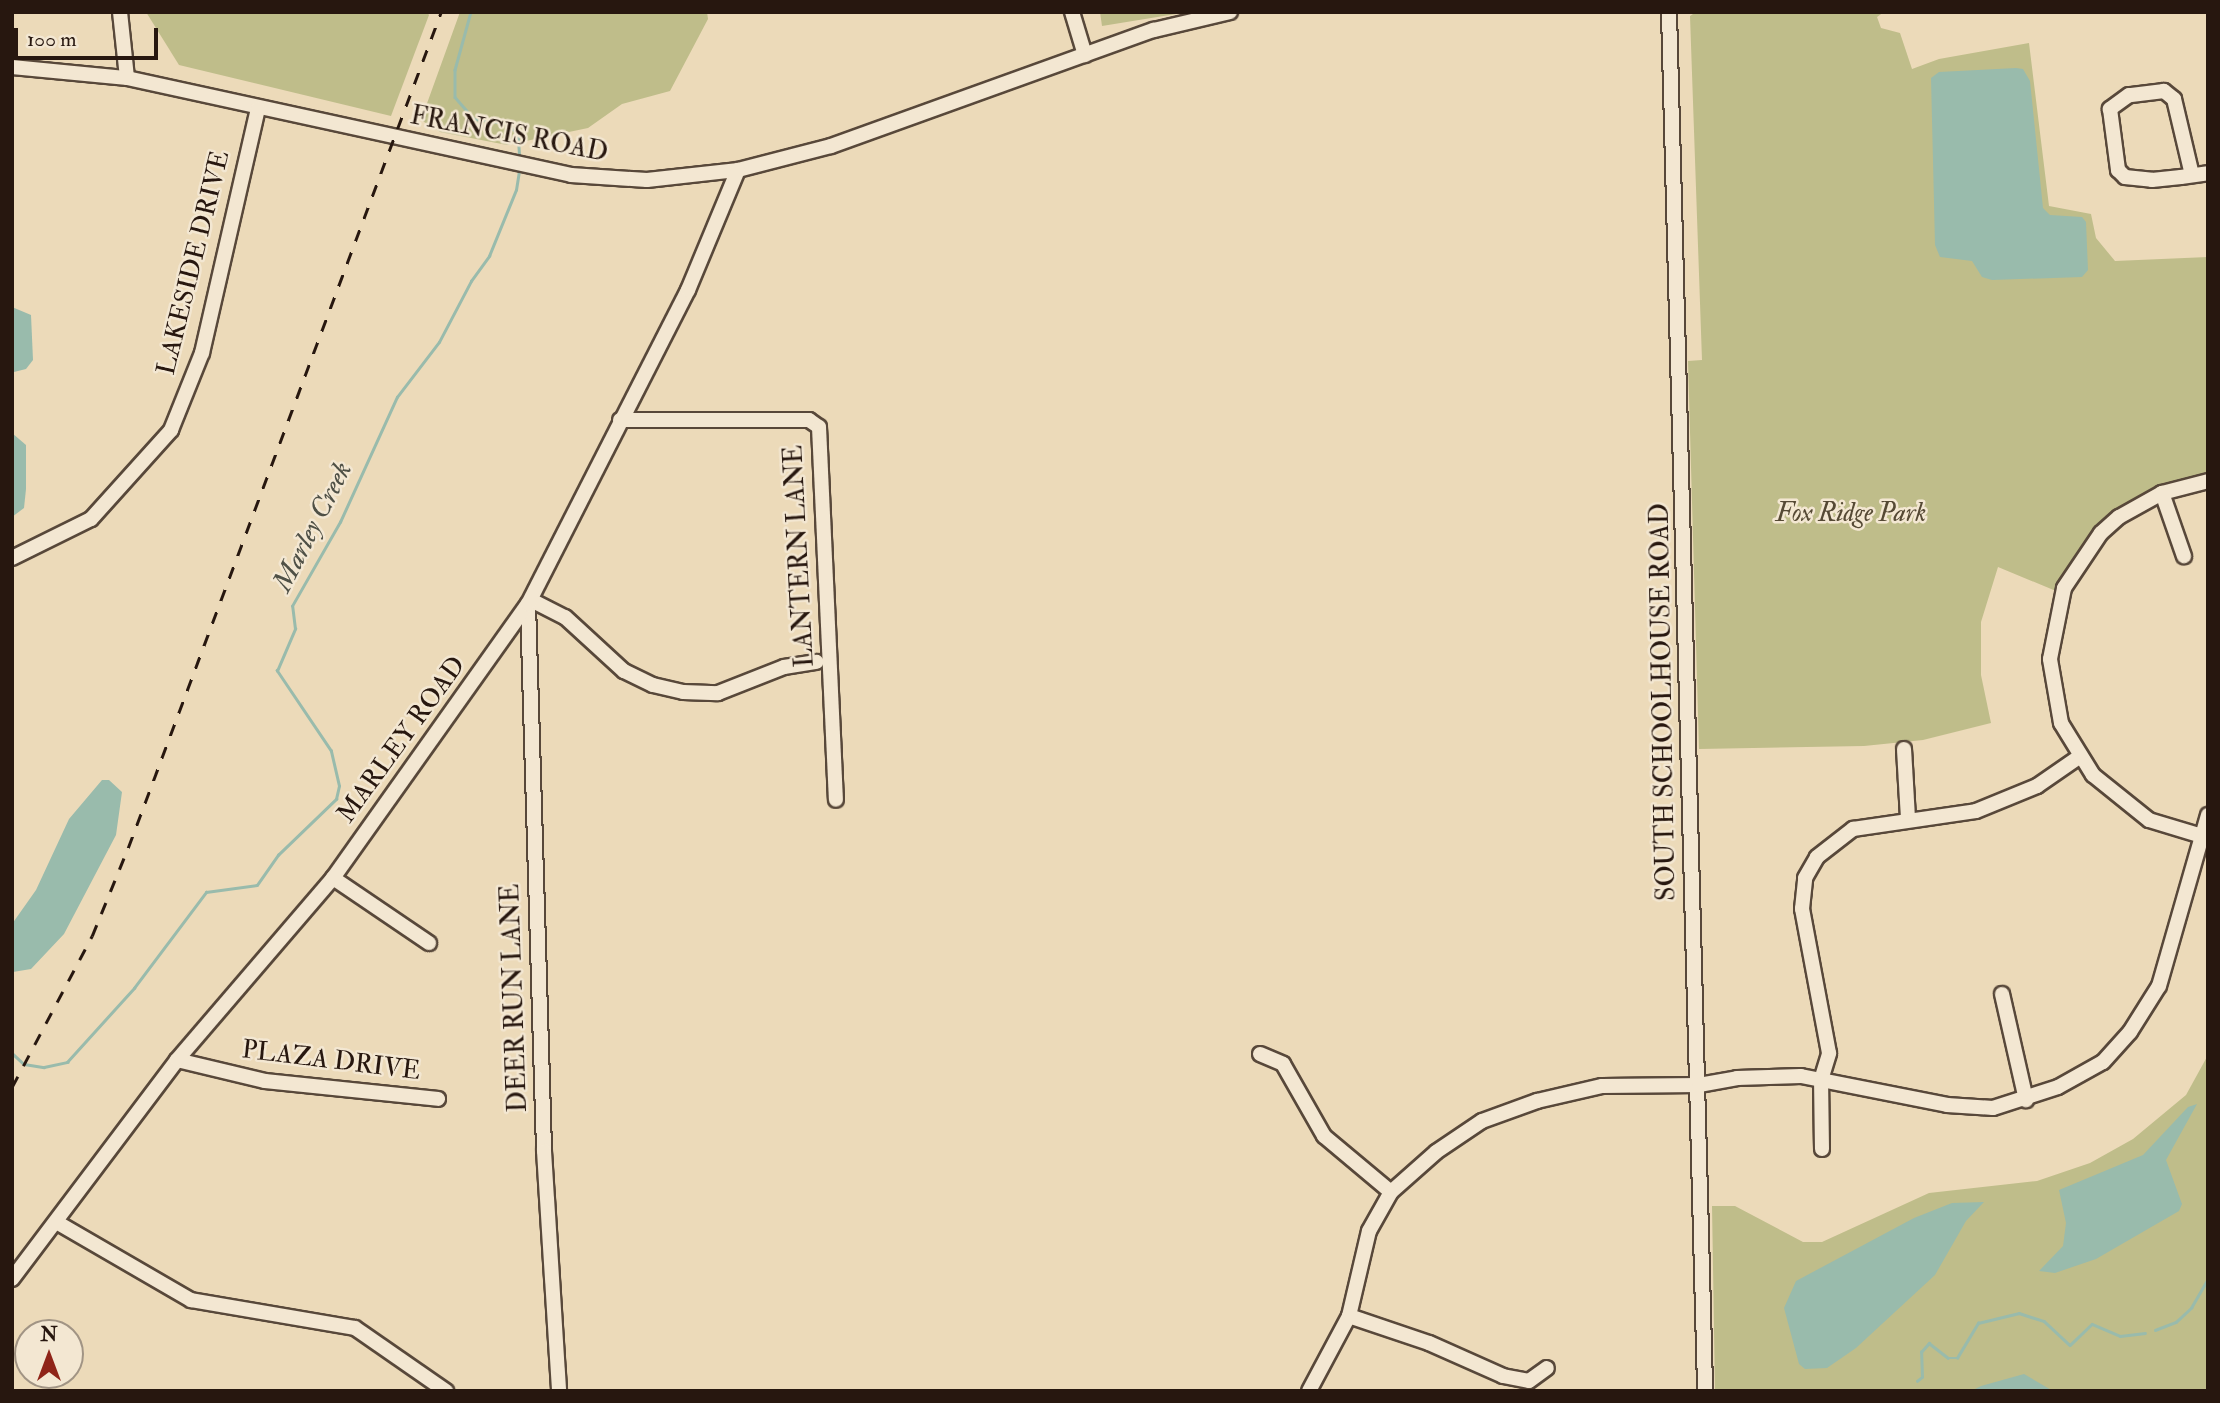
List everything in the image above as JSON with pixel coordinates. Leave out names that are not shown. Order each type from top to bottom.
[{"type":"street","points":[[120,12],[127,78]]},
{"type":"street","points":[[1072,12],[1085,55]]},
{"type":"street","name":"FRANCIS ROAD","points":[[12,67],[127,78],[546,170],[633,180],[738,170],[831,146],[1154,30],[1230,12]]},
{"type":"street","name":"SOUTH SCHOOLHOUSE ROAD","points":[[1670,12],[1705,1391]]},
{"type":"street","points":[[2192,175],[2174,99],[2164,91],[2129,95],[2110,108],[2118,170],[2125,177],[2152,180],[2192,175],[2208,173]]},
{"type":"street","name":"LAKESIDE DRIVE","points":[[12,558],[91,519],[171,430],[202,353],[258,108]]},
{"type":"street","name":"MARLEY ROAD","points":[[12,1279],[58,1223],[177,1060],[333,878],[529,602],[688,290],[738,170]]},
{"type":"street","name":"LANTERN LANE","points":[[620,419],[808,420],[819,426],[836,800]]},
{"type":"street","points":[[2202,836],[2173,829],[2128,807],[2079,757],[2061,723],[2051,679],[2051,637],[2059,603],[2073,570],[2101,533],[2119,517],[2162,493],[2208,481]]},
{"type":"street","points":[[2162,493],[2184,556]]},
{"type":"street","points":[[529,602],[565,617],[624,671],[653,685],[683,692],[718,692],[784,667],[817,662]]},
{"type":"street","name":"DEER RUN LANE","points":[[529,602],[544,1151],[559,1391]]},
{"type":"street","points":[[1904,749],[1908,818]]},
{"type":"street","points":[[1822,1149],[1821,1080],[1829,1053],[1808,960],[1802,909],[1805,878],[1824,849],[1853,829],[1908,818],[1976,811],[2037,786],[2079,757]]},
{"type":"street","points":[[1309,1391],[1349,1316],[1369,1231],[1391,1192],[1436,1152],[1482,1121],[1537,1101],[1602,1086],[1699,1085],[1737,1078],[1801,1076],[1947,1105],[1993,1108],[2026,1100],[2103,1062],[2130,1032],[2159,986],[2208,815]]},
{"type":"street","points":[[333,878],[429,943]]},
{"type":"street","points":[[2002,994],[2026,1100]]},
{"type":"street","points":[[1260,1054],[1283,1064],[1324,1136],[1391,1192]]},
{"type":"street","name":"PLAZA DRIVE","points":[[177,1060],[265,1081],[438,1099]]},
{"type":"street","points":[[58,1223],[191,1300],[355,1328],[446,1391]]},
{"type":"street","points":[[1349,1316],[1429,1343],[1503,1376],[1529,1381],[1548,1367]]},
{"type":"green space","points":[[146,12],[427,12],[429,15],[391,116],[179,65]]},
{"type":"green space","points":[[460,12],[707,12],[708,19],[670,91],[622,104],[588,128],[507,145],[440,132],[421,120]]},
{"type":"green space","points":[[1100,12],[1188,12],[1102,26]]},
{"type":"green space","name":"Fox Ridge Park","points":[[1696,12],[1884,12],[1877,17],[1881,28],[1900,33],[1912,69],[1939,59],[2029,43],[2049,206],[2091,214],[2096,238],[2115,261],[2208,257],[2208,474],[2173,481],[2112,513],[2078,551],[2056,591],[1998,567],[1981,622],[1981,675],[1991,723],[1923,740],[1864,746],[1699,749],[1688,361],[1702,360],[1690,16]]},
{"type":"green space","points":[[2208,1055],[2208,1391],[1715,1391],[1712,1206],[1735,1206],[1803,1242],[1822,1242],[1929,1193],[2037,1181],[2090,1163],[2133,1139],[2186,1095]]},
{"type":"shaded area","points":[[2023,69],[2030,81],[2043,208],[2050,215],[2082,217],[2086,222],[2088,270],[2082,277],[1992,280],[1982,277],[1972,261],[1940,257],[1935,245],[1931,78],[1939,72]]},
{"type":"shaded area","points":[[12,307],[31,315],[33,360],[26,369],[14,372]]},
{"type":"shaded area","points":[[12,433],[26,445],[26,489],[24,508],[12,517]]},
{"type":"shaded area","points":[[102,780],[109,780],[122,792],[116,835],[64,934],[31,969],[13,972],[12,924],[36,890],[69,819]]},
{"type":"shaded area","points":[[2197,1104],[2166,1160],[2182,1204],[2179,1211],[2096,1259],[2055,1273],[2039,1271],[2063,1246],[2066,1223],[2059,1190],[2143,1155],[2188,1107]]},
{"type":"shaded area","points":[[1984,1202],[1966,1221],[1935,1275],[1856,1348],[1827,1368],[1805,1369],[1799,1364],[1784,1308],[1796,1281],[1914,1218],[1952,1203]]},
{"type":"shaded area","points":[[2024,1374],[2053,1391],[1971,1391],[1981,1386]]},
{"type":"waterway","name":"Marley Creek","points":[[471,12],[455,70],[455,97],[474,119],[506,123],[518,133],[520,160]]},
{"type":"waterway","name":"Marley Creek","points":[[12,1053],[24,1064],[44,1067],[67,1062],[134,988],[206,892],[257,885],[278,855],[336,799],[339,786],[331,751],[277,671],[295,629],[292,606],[340,522],[397,397],[439,342],[471,281],[489,256],[516,190],[519,170]]},
{"type":"waterway","points":[[2155,1330],[2176,1322],[2191,1308],[2208,1278]]},
{"type":"waterway","points":[[1917,1381],[1922,1377],[1921,1352],[1929,1343],[1948,1358],[1957,1358],[1978,1323],[2019,1313],[2044,1321],[2070,1345],[2092,1324],[2120,1336],[2145,1333]]},
{"type":"railway","points":[[12,1087],[92,936],[128,848],[441,12]]}]
